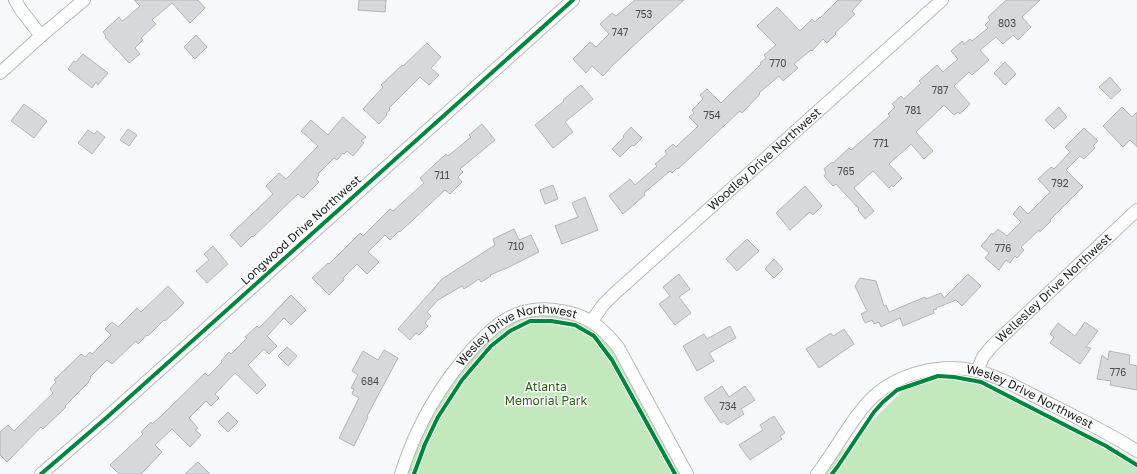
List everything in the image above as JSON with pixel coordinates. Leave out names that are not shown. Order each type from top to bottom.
[{"type":"street","points":[[15,0],[41,36]]},
{"type":"street","points":[[0,73],[84,0]]},
{"type":"street","name":"Longwood Drive Northwest","points":[[41,474],[105,419],[573,0]]},
{"type":"street","name":"Woodley Drive Northwest","points":[[592,322],[603,306],[614,294],[942,0]]},
{"type":"street","name":"Wellesley Drive Northwest","points":[[977,371],[983,357],[992,346],[1137,210]]},
{"type":"street","name":"Wesley Drive Northwest","points":[[400,474],[414,438],[427,412],[442,387],[462,360],[490,331],[505,320],[526,311],[550,309],[572,312],[592,322],[607,334],[618,347],[687,474]]},
{"type":"street","name":"Wesley Drive Northwest","points":[[817,474],[861,409],[875,395],[892,383],[912,374],[933,369],[955,368],[977,371],[1000,379],[1114,436],[1137,451]]},
{"type":"green space","name":"Atlanta Memorial Park","points":[[533,305],[592,318],[686,474],[405,474],[408,456],[444,372]]},
{"type":"green space","points":[[946,370],[1095,436],[1137,461],[1137,474],[824,474],[839,454],[910,383]]},
{"type":"building","points":[[134,0],[198,0],[205,8],[190,23],[172,3],[152,20],[156,24],[141,38],[143,40],[135,48],[140,54],[129,63],[105,37],[106,36],[103,32],[119,17],[122,21],[124,20],[140,6]]},
{"type":"building","points":[[359,0],[386,0],[385,12],[358,10]]},
{"type":"building","points":[[635,0],[684,0],[603,76],[592,66],[586,73],[573,59],[590,42],[596,47],[609,34],[600,24],[612,13],[616,16]]},
{"type":"building","points":[[838,0],[862,0],[852,11],[855,14],[827,43],[823,39],[812,51],[811,50],[794,64],[798,68],[783,81],[779,76],[759,93],[760,94],[742,113],[740,111],[678,169],[677,168],[672,173],[670,171],[644,193],[645,195],[623,214],[609,196],[630,179],[635,185],[657,166],[655,164],[667,154],[665,151],[673,144],[676,147],[698,126],[689,117],[694,113],[692,110],[703,99],[700,95],[707,89],[721,103],[761,64],[760,63],[766,58],[764,55],[776,45],[757,26],[777,7],[800,31],[812,19],[815,22],[820,18]]},
{"type":"building","points":[[1006,0],[1040,0],[1022,17],[1031,27],[1018,40],[1013,35],[1003,44],[996,37],[980,50],[989,60],[972,75],[969,72],[954,86],[970,104],[960,114],[958,112],[954,115],[944,105],[916,132],[933,151],[924,159],[911,144],[889,164],[902,178],[893,187],[892,185],[889,188],[873,171],[854,188],[874,211],[865,219],[858,210],[859,209],[836,184],[833,186],[824,176],[826,173],[824,169],[849,148],[851,150],[890,116],[888,114],[895,107],[892,104],[901,96],[904,99],[921,83],[919,81],[937,65],[943,72],[958,59],[951,51],[962,41],[964,44],[970,39],[972,41],[988,28],[985,25],[990,20],[988,17]]},
{"type":"building","points":[[196,35],[207,47],[195,59],[184,47]]},
{"type":"building","points":[[427,43],[441,57],[431,68],[439,75],[429,85],[420,77],[389,108],[390,109],[386,114],[387,115],[379,124],[363,109],[383,87],[381,85]]},
{"type":"building","points":[[83,54],[108,73],[98,85],[96,82],[92,88],[68,69],[74,61],[76,62]]},
{"type":"building","points":[[1005,62],[1016,74],[1005,85],[994,73]]},
{"type":"building","points":[[1110,77],[1121,90],[1111,99],[1099,87]]},
{"type":"building","points":[[581,85],[593,99],[565,122],[573,132],[553,148],[535,125]]},
{"type":"building","points":[[24,104],[47,121],[34,138],[11,121]]},
{"type":"building","points":[[1059,107],[1067,117],[1054,129],[1045,120]]},
{"type":"building","points":[[1122,107],[1132,117],[1137,112],[1137,147],[1130,140],[1123,147],[1103,126]]},
{"type":"building","points":[[343,117],[366,137],[361,141],[364,143],[353,156],[347,151],[337,160],[334,158],[318,174],[319,175],[316,179],[319,182],[303,198],[298,194],[241,247],[230,235],[273,194],[266,186],[279,173],[286,179],[318,146],[301,131],[311,120],[328,135]]},
{"type":"building","points":[[482,124],[495,140],[460,169],[463,172],[458,177],[462,182],[450,194],[445,190],[390,240],[385,235],[368,252],[379,262],[367,274],[357,264],[329,295],[312,278],[328,263],[329,264],[360,233],[363,236],[390,209],[393,211],[424,183],[420,178],[446,154],[448,156],[471,137],[469,135]]},
{"type":"building","points":[[631,127],[642,138],[634,146],[632,145],[620,157],[612,149],[624,137],[623,136]]},
{"type":"building","points":[[1084,128],[1098,141],[1093,146],[1095,148],[1084,159],[1080,156],[1066,170],[1083,187],[1040,232],[1039,230],[1021,247],[1024,250],[1017,258],[1015,256],[1010,263],[1006,260],[999,270],[985,258],[989,253],[981,246],[992,233],[993,235],[998,229],[1007,236],[1021,222],[1013,214],[1020,206],[1028,214],[1050,192],[1038,179],[1051,167],[1054,169],[1070,152],[1065,147]]},
{"type":"building","points":[[128,129],[137,135],[129,146],[120,140]]},
{"type":"building","points":[[88,130],[94,134],[97,131],[105,137],[92,154],[78,143]]},
{"type":"building","points":[[553,185],[558,199],[545,204],[540,190]]},
{"type":"building","points":[[805,186],[822,206],[813,215],[810,212],[790,230],[776,213]]},
{"type":"building","points":[[585,197],[598,230],[562,244],[555,226],[578,217],[572,203]]},
{"type":"building","points":[[514,229],[519,240],[531,235],[539,252],[490,275],[491,276],[481,282],[479,279],[464,289],[462,286],[438,300],[427,312],[431,316],[425,323],[428,326],[419,335],[416,333],[410,340],[398,329],[442,279],[495,245],[493,239]]},
{"type":"building","points":[[747,239],[759,251],[737,271],[726,259]]},
{"type":"building","points":[[213,246],[228,264],[207,283],[196,271],[209,260],[204,254]]},
{"type":"building","points":[[774,259],[783,269],[774,278],[765,269]]},
{"type":"building","points":[[679,274],[690,289],[679,297],[691,313],[675,325],[659,304],[670,296],[663,287]]},
{"type":"building","points":[[968,274],[981,286],[962,306],[956,300],[936,308],[937,309],[933,310],[934,313],[903,326],[900,318],[881,327],[879,322],[874,324],[872,320],[865,323],[861,314],[867,311],[855,286],[860,278],[876,281],[884,306],[886,305],[889,312],[925,297],[926,299],[941,293],[944,298]]},
{"type":"building","points":[[168,286],[184,303],[138,344],[136,341],[112,364],[107,360],[90,377],[89,382],[65,406],[66,407],[43,429],[41,427],[7,462],[0,455],[0,432],[8,425],[14,431],[53,393],[50,389],[56,382],[54,380],[81,354],[85,357],[90,352],[92,354],[111,335],[105,329],[112,322],[118,327],[137,308],[141,312]]},
{"type":"building","points":[[291,295],[306,310],[291,325],[284,318],[267,336],[277,346],[269,354],[264,349],[248,365],[266,385],[257,394],[235,373],[215,394],[219,398],[211,406],[206,401],[189,418],[198,428],[195,430],[201,435],[190,447],[172,429],[155,445],[162,452],[141,474],[119,474],[110,465],[143,434],[141,432],[151,422],[152,424],[161,416],[205,373],[208,376],[222,362],[221,361],[229,352],[231,354],[247,338],[245,337],[257,326],[259,328]]},
{"type":"building","points":[[1085,322],[1098,331],[1086,347],[1091,348],[1080,364],[1050,343],[1054,337],[1050,334],[1058,323],[1075,336]]},
{"type":"building","points":[[730,326],[736,338],[709,353],[714,361],[697,371],[683,346],[704,334],[707,339]]},
{"type":"building","points":[[844,329],[854,344],[819,368],[806,349],[831,333],[833,336]]},
{"type":"building","points":[[287,347],[297,356],[288,366],[278,356]]},
{"type":"building","points":[[384,350],[398,358],[367,416],[368,417],[354,446],[339,438],[359,398],[352,394],[354,389],[351,388],[358,375],[352,371],[363,351],[378,360]]},
{"type":"building","points":[[1109,351],[1130,355],[1129,364],[1137,366],[1137,390],[1110,385],[1111,381],[1097,379],[1102,355],[1108,360]]},
{"type":"building","points":[[722,386],[729,397],[745,386],[755,400],[741,409],[744,414],[727,425],[724,421],[721,423],[704,398]]},
{"type":"building","points":[[228,412],[238,422],[228,432],[218,422]]},
{"type":"building","points":[[774,416],[785,433],[780,436],[782,439],[750,460],[739,445],[763,430],[760,425]]},
{"type":"building","points":[[198,462],[210,474],[185,474]]},
{"type":"cycle path","points":[[41,474],[105,419],[573,0]]},
{"type":"cycle path","points":[[414,474],[425,444],[438,417],[462,380],[491,346],[510,331],[530,321],[551,321],[575,325],[594,336],[612,360],[675,474]]},
{"type":"cycle path","points":[[832,474],[874,412],[883,402],[897,390],[938,376],[954,377],[981,382],[1106,446],[1137,465]]}]
